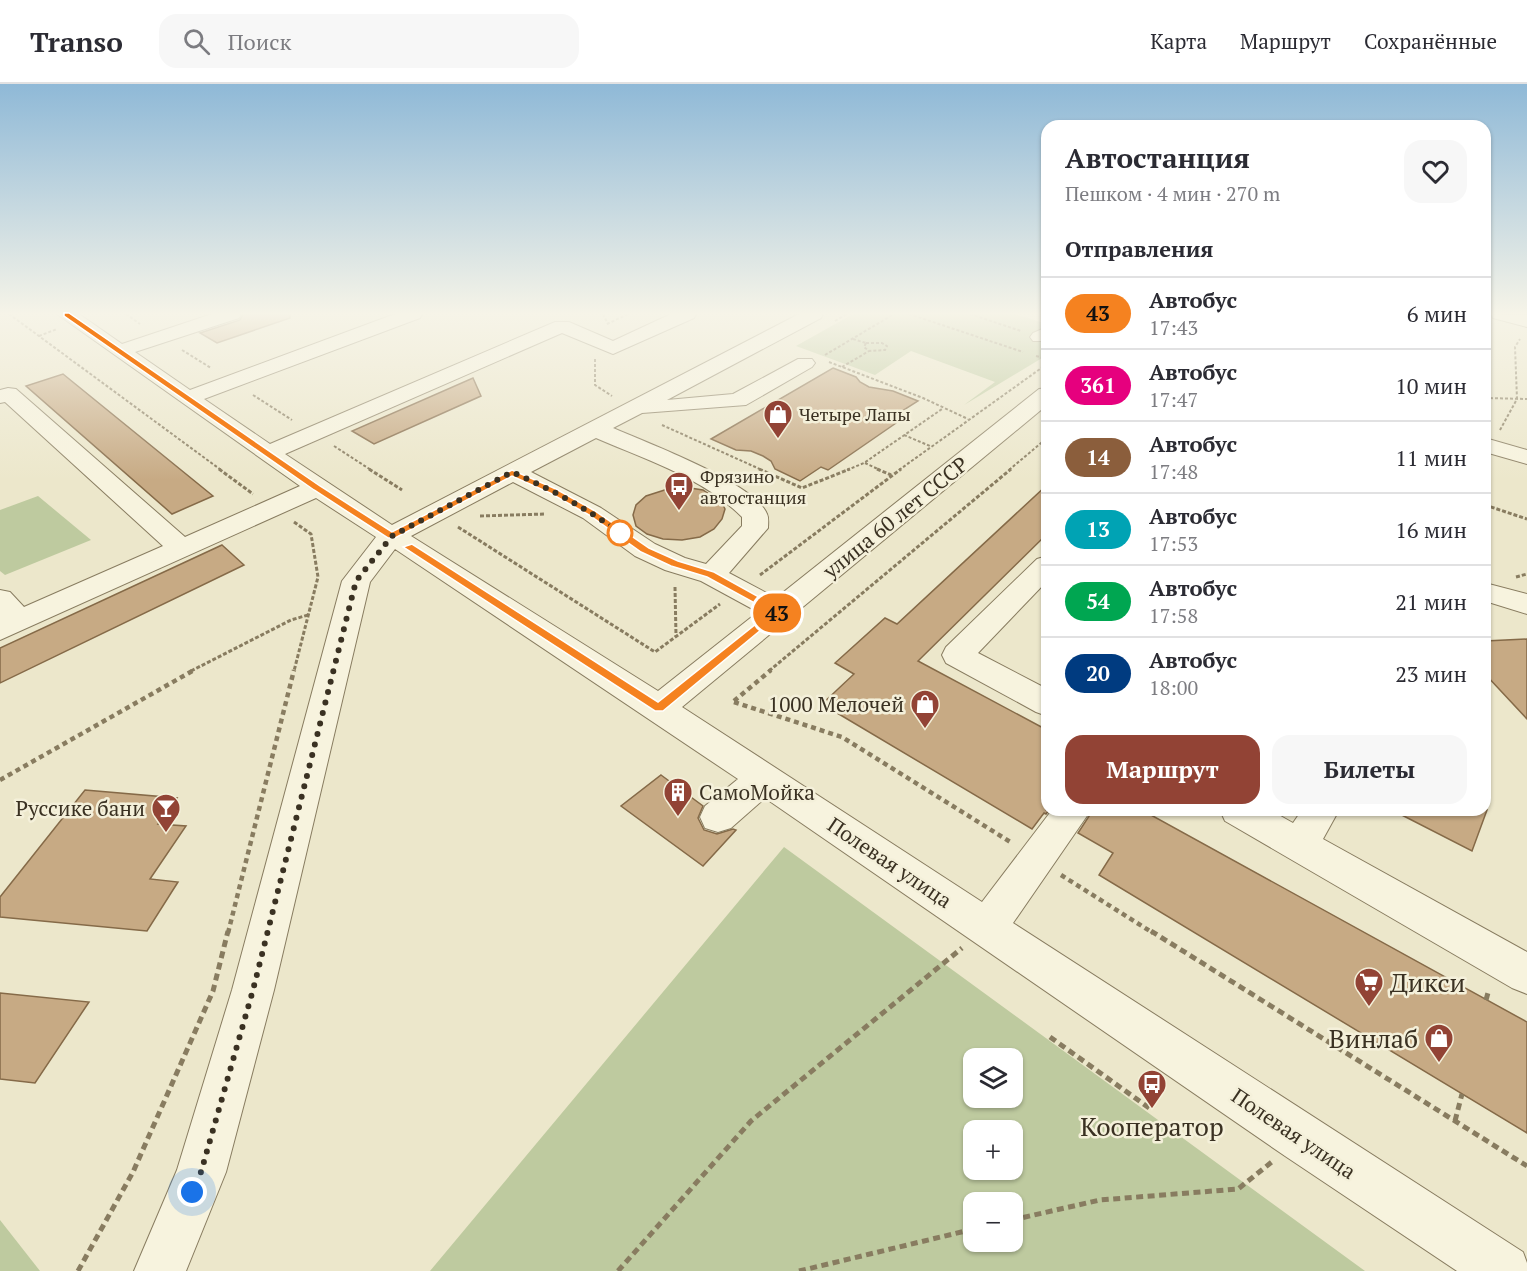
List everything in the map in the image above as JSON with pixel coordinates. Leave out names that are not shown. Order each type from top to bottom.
[{"type":"street","name":"Полевая улица","points":[[146,369],[317,488],[659,708],[1302,1139],[1504,1271]]},
{"type":"street","points":[[188,398],[266,369]]},
{"type":"street","points":[[268,453],[461,369]]},
{"type":"street","points":[[160,1271],[201,1172],[253,990],[356,581],[392,536],[709,369]]},
{"type":"street","points":[[632,410],[738,400],[793,369]]},
{"type":"street","points":[[0,397],[8,394],[182,549]]},
{"type":"street","name":"улица 60 лет СССР","points":[[659,708],[1041,399]]},
{"type":"street","points":[[595,429],[722,486],[743,501],[755,514],[755,528],[711,575]]},
{"type":"street","points":[[1491,446],[1524,451]]},
{"type":"street","points":[[512,472],[592,513],[633,543],[675,564],[711,575],[778,611]]},
{"type":"street","points":[[0,599],[10,626],[317,488]]},
{"type":"street","points":[[1041,571],[957,656],[1041,701]]},
{"type":"street","points":[[1491,594],[1527,604]]},
{"type":"street","points":[[718,817],[764,778]]},
{"type":"street","points":[[987,927],[1068,816]]},
{"type":"street","points":[[1249,816],[1527,974]]},
{"type":"street","points":[[1300,845],[1317,816]]},
{"type":"path","points":[[78,1271],[133,1172],[213,990],[318,577],[311,534],[84,369]]},
{"type":"path","points":[[212,369],[402,490]]},
{"type":"path","points":[[594,369],[595,385],[632,410]]},
{"type":"path","points":[[847,369],[923,398],[942,409],[968,419]]},
{"type":"path","points":[[453,524],[655,651],[931,446],[1039,369]]},
{"type":"path","points":[[1491,440],[1517,399],[1516,369]]},
{"type":"path","points":[[1491,398],[1527,399]]},
{"type":"path","points":[[661,425],[802,488],[864,463],[942,409]]},
{"type":"path","points":[[903,434],[931,446]]},
{"type":"path","points":[[1041,443],[734,702],[842,737],[1527,1166]]},
{"type":"path","points":[[864,463],[892,475]]},
{"type":"path","points":[[1491,507],[1527,519]]},
{"type":"path","points":[[478,516],[592,513]]},
{"type":"path","points":[[675,564],[676,636]]},
{"type":"path","points":[[0,780],[166,684],[291,620],[309,615]]},
{"type":"path","points":[[618,1271],[751,1121],[987,927]]},
{"type":"path","points":[[1050,1037],[1152,1110]]},
{"type":"path","points":[[1455,1121],[1462,1094]]},
{"type":"path","points":[[1023,1218],[1100,1200],[1238,1189],[1302,1139]]},
{"type":"path","points":[[799,1271],[963,1233]]},
{"type":"green space","points":[[860,369],[883,369],[875,375]]},
{"type":"green space","points":[[961,369],[1023,369],[964,405],[995,382]]},
{"type":"green space","points":[[38,496],[91,540],[5,575],[0,571],[0,510]]},
{"type":"green space","points":[[784,847],[1365,1271],[430,1271]]},
{"type":"green space","points":[[0,1220],[40,1271],[0,1271]]},
{"type":"building","points":[[831,369],[856,377],[869,387],[893,391],[918,401],[891,418],[899,421],[828,470],[821,467],[800,481],[775,469],[771,461],[763,456],[751,451],[736,450],[711,439]]},
{"type":"building","points":[[63,374],[213,496],[172,514],[26,386]]},
{"type":"building","points":[[473,378],[481,396],[374,444],[352,431]]},
{"type":"building","name":"Фрязино автостанция","points":[[677,486],[703,490],[722,503],[725,509],[722,519],[714,529],[700,537],[682,540],[663,539],[647,534],[636,526],[633,515],[636,505],[646,496]]},
{"type":"building","points":[[1041,491],[1041,540],[918,661],[1041,727],[1042,816],[1032,829],[822,704],[854,674],[835,663],[885,618],[897,624]]},
{"type":"building","points":[[222,545],[244,565],[0,683],[0,648]]},
{"type":"building","points":[[1527,639],[1527,719],[1491,680],[1491,641]]},
{"type":"building","name":"СамоМойка","points":[[661,775],[703,806],[698,818],[704,830],[717,834],[736,830],[703,866],[621,806]]},
{"type":"building","points":[[85,790],[177,798],[158,824],[186,826],[150,879],[178,882],[147,931],[0,917],[0,897]]},
{"type":"building","points":[[1089,816],[1153,816],[1527,1022],[1527,1133],[1099,875],[1113,853],[1078,833]]},
{"type":"building","points":[[1404,816],[1485,816],[1472,851]]},
{"type":"building","points":[[0,993],[89,1002],[35,1083],[0,1079]]},
{"type":"bus line","name":"43","points":[[146,369],[317,488],[392,536],[512,472],[592,513],[645,550],[675,564],[711,575],[778,611],[659,708],[460,578],[408,547]]},
{"type":"place","name":"Четыре Лапы","points":[[778,440]]},
{"type":"place","name":"Фрязино автостанция","points":[[679,512]]},
{"type":"place","name":"1000 Мелочей","points":[[925,730]]},
{"type":"place","name":"СамоМойка","points":[[678,818]]},
{"type":"place","name":"Руссике бани","points":[[166,834]]},
{"type":"place","name":"Дикси","points":[[1369,1008]]},
{"type":"place","name":"Винлаб","points":[[1439,1064]]},
{"type":"place","name":"Кооператор","points":[[1152,1110]]},
{"type":"route","points":[[192,1192],[201,1172],[253,990],[356,581],[392,536],[512,472],[592,513],[620,533]]}]
